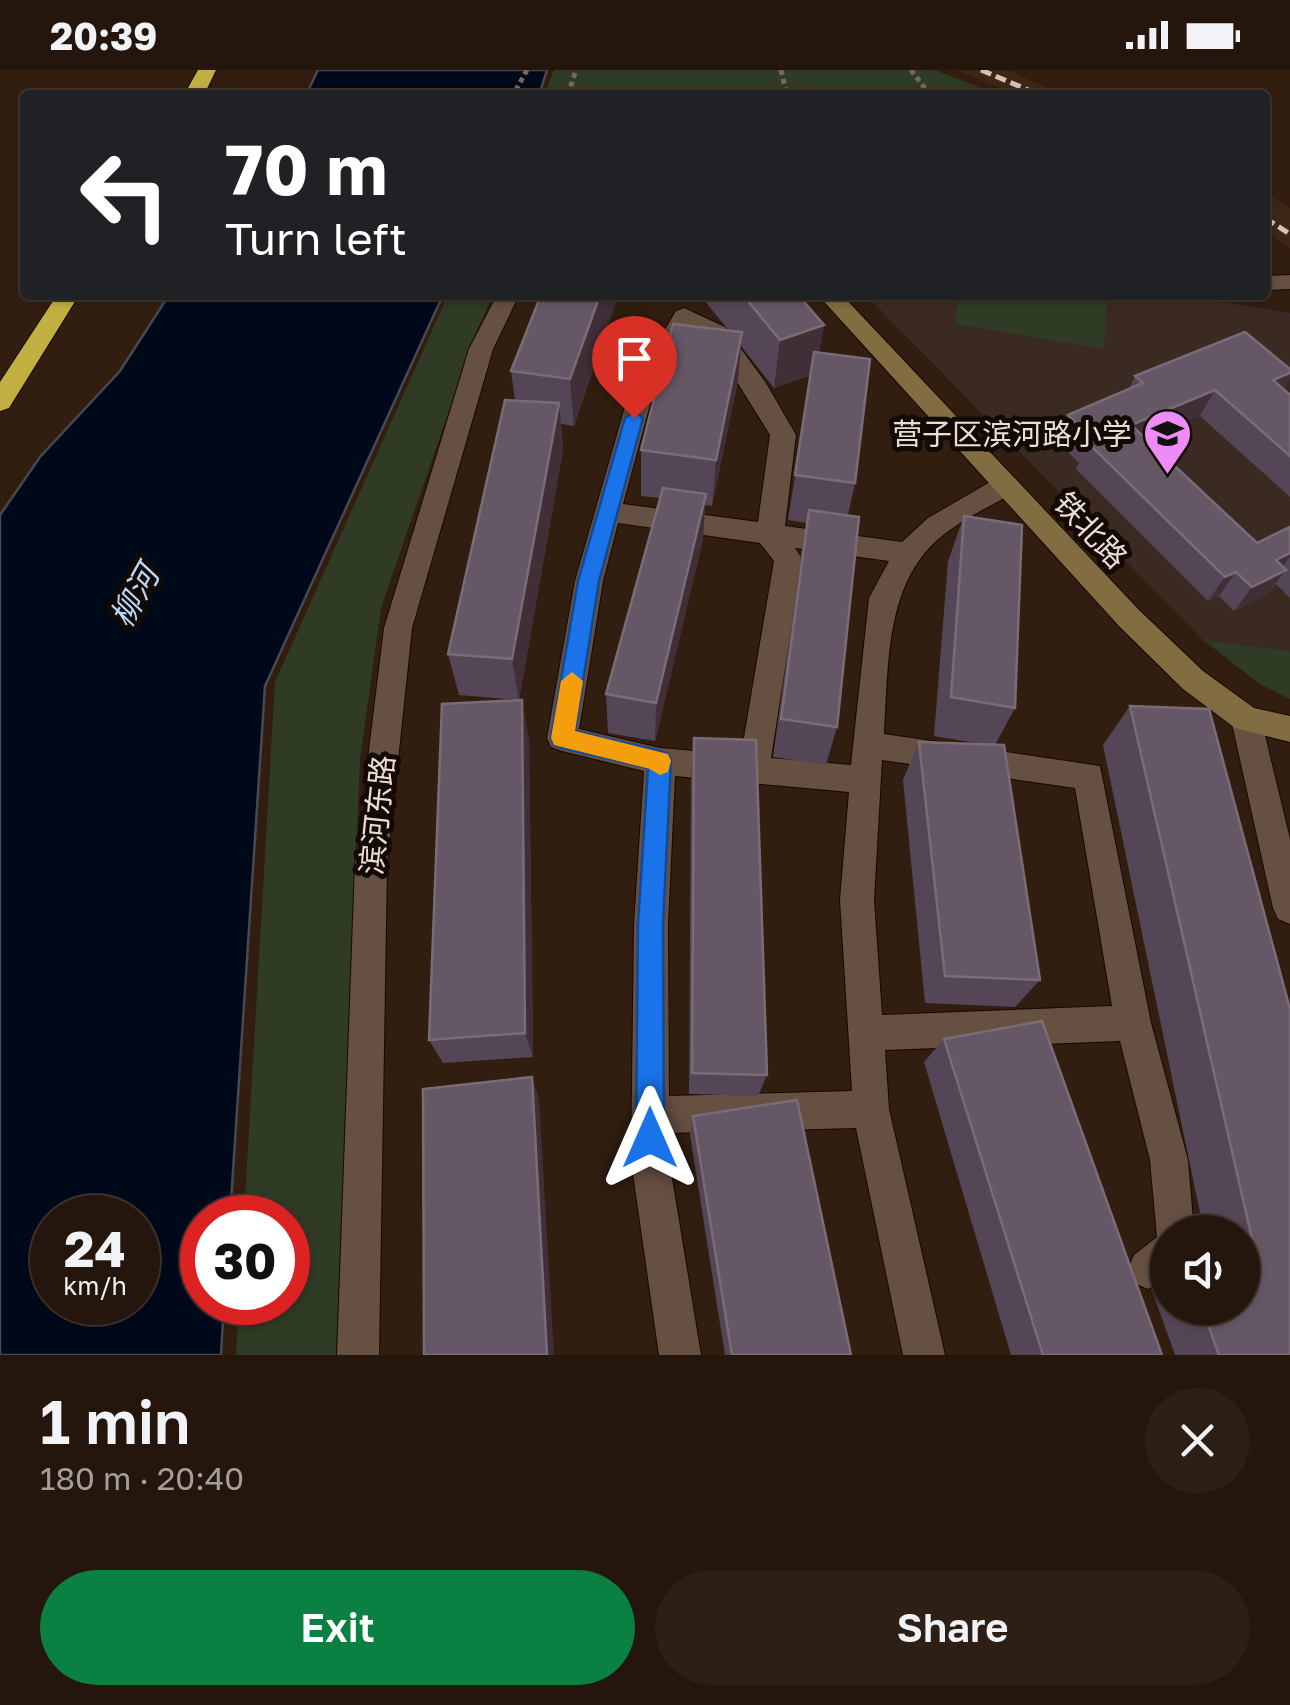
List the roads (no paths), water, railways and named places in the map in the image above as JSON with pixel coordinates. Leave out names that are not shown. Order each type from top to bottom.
[{"type":"highway","points":[[0,402],[65,300]]},
{"type":"street","name":"滨河东路","points":[[358,1355],[371,864],[398,628],[481,349],[506,300]]},
{"type":"street","name":"铁北路","points":[[834,300],[1128,618],[1193,680],[1246,719],[1290,729]]},
{"type":"street","points":[[754,770],[788,559],[770,536],[784,435],[716,332],[684,316],[643,386],[589,581],[562,738],[660,761],[754,770],[866,780]]},
{"type":"street","points":[[924,1355],[872,1109],[857,900],[868,744],[883,598],[907,553],[937,525],[1006,485]]},
{"type":"street","points":[[608,512],[907,553]]},
{"type":"street","points":[[1246,719],[1288,895]]},
{"type":"street","points":[[868,744],[1089,776],[1133,1023],[1169,1160],[1174,1215]]},
{"type":"street","points":[[660,761],[650,924],[650,1160],[680,1355]]},
{"type":"street","points":[[866,1033],[1133,1023]]},
{"type":"street","points":[[650,1115],[872,1109]]},
{"type":"water","points":[[318,70],[547,70],[541,90],[308,90]]},
{"type":"water","name":"柳河","points":[[166,300],[441,300],[265,686],[231,1195],[180,1195],[180,1325],[223,1325],[221,1355],[0,1355],[0,515],[40,457],[120,371]]},
{"type":"railway","points":[[981,70],[1028,90]]},
{"type":"railway","points":[[1270,221],[1290,234]]},
{"type":"place","name":"营子区滨河路小学","points":[[1167,476]]}]
